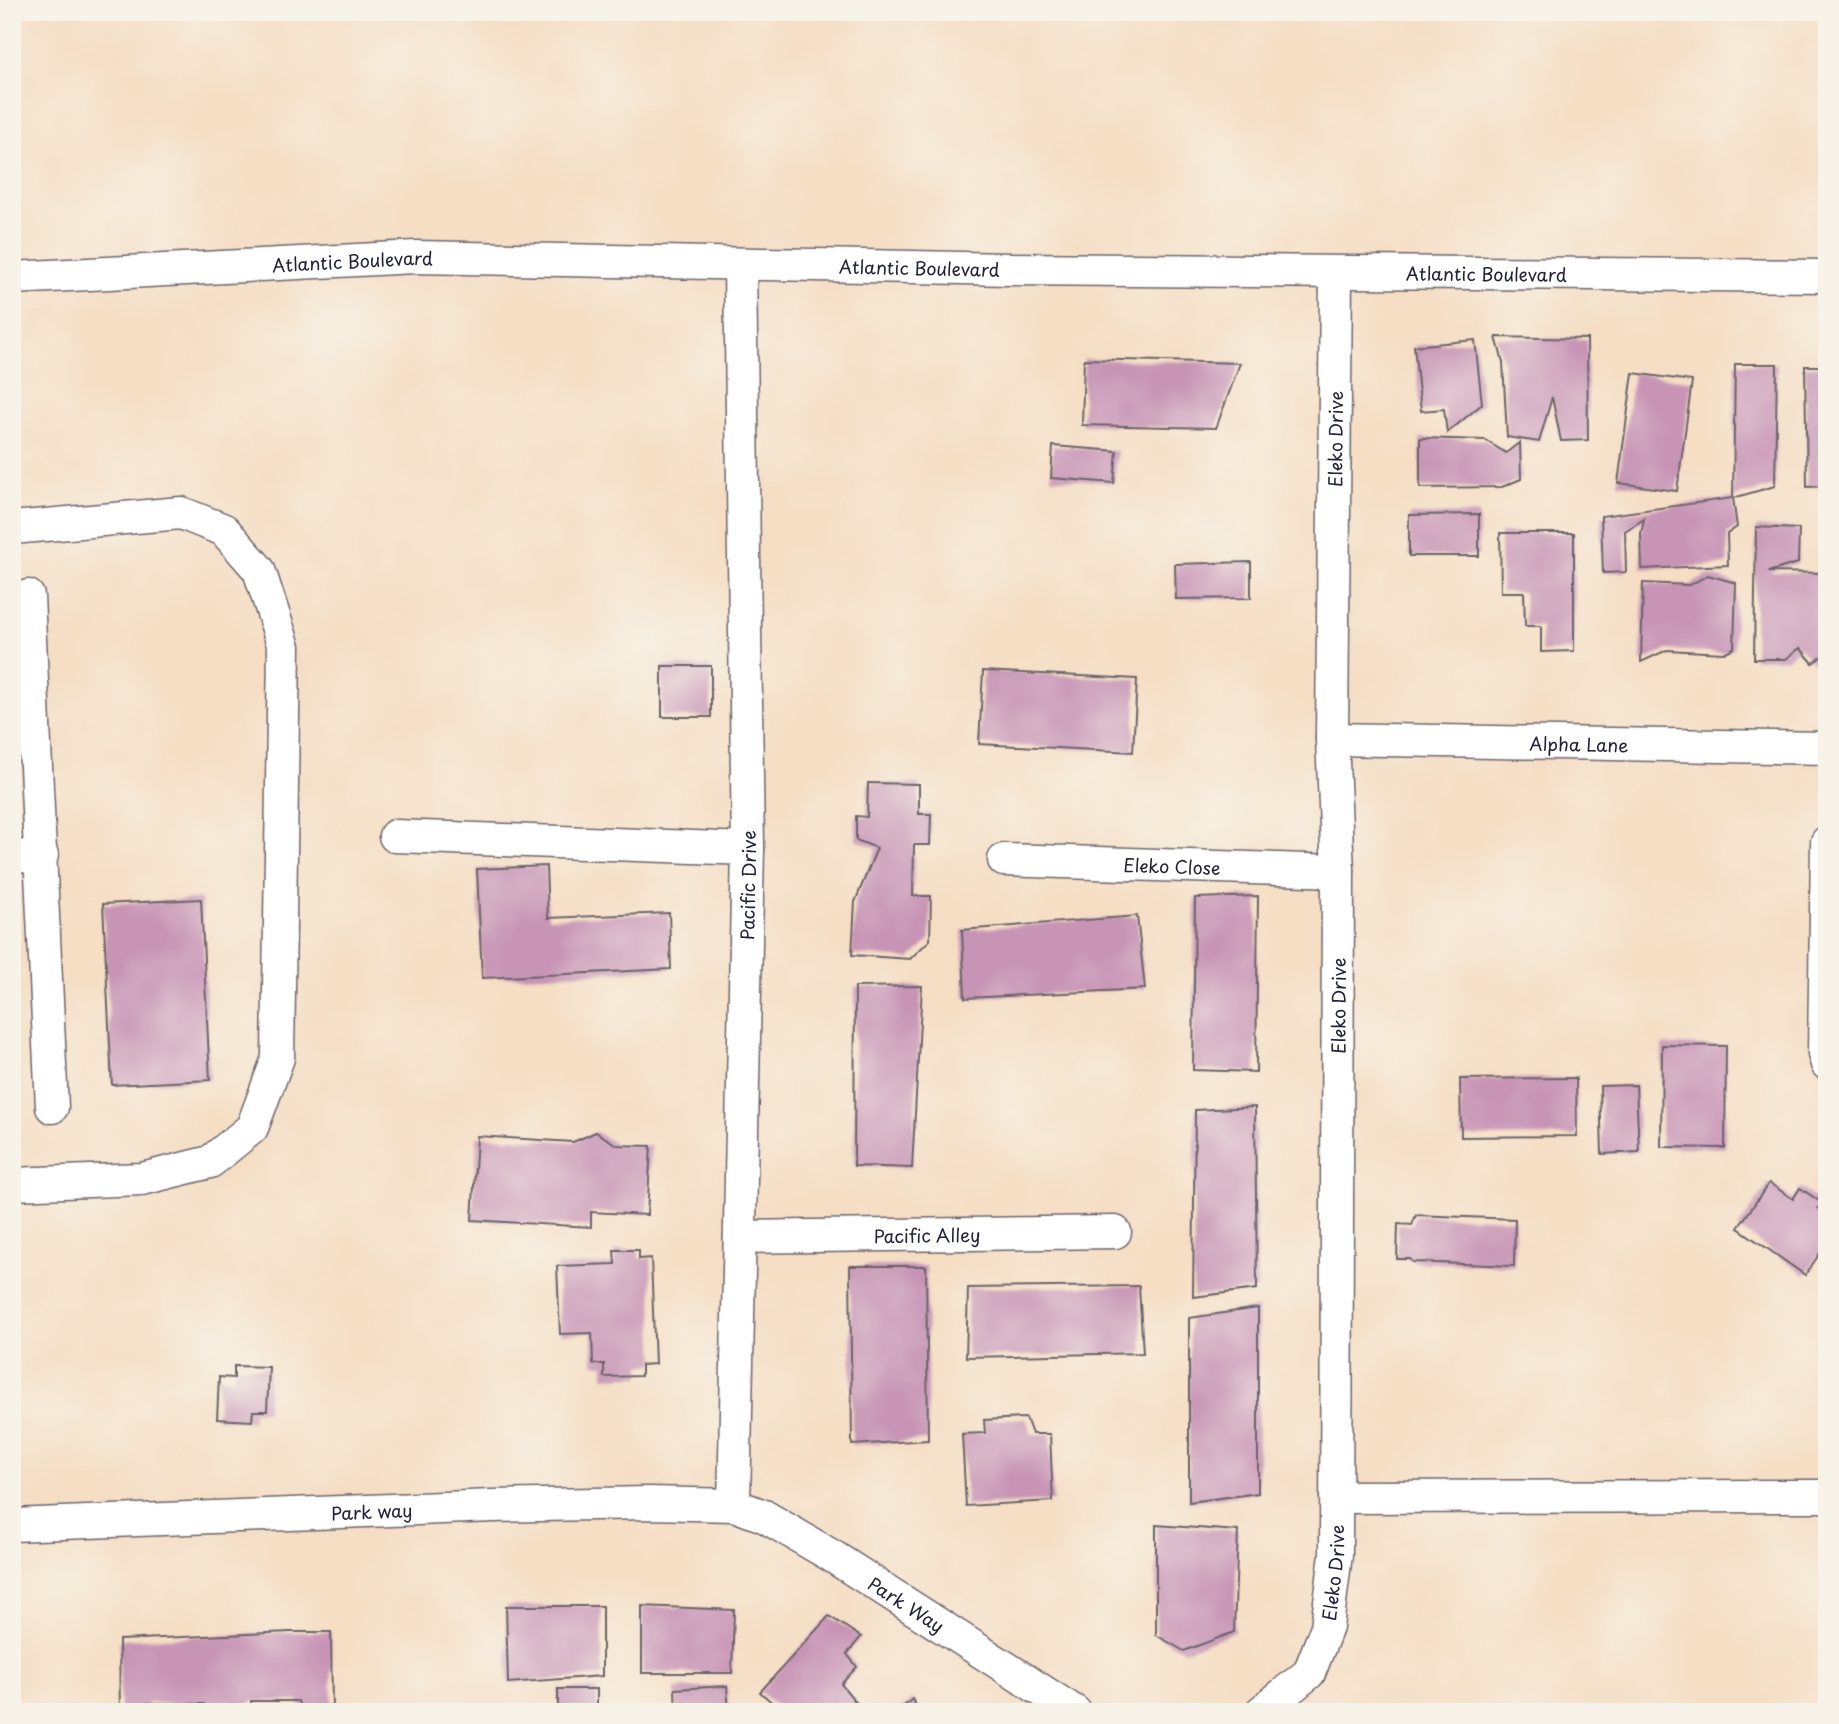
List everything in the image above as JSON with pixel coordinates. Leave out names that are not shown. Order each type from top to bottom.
[{"type":"street","name":"Atlantic Boulevard","points":[[12,278],[415,257],[740,265],[1827,276]]},
{"type":"street","name":"Pacific Drive","points":[[734,1505],[748,849],[740,265]]},
{"type":"street","name":"Eleko Drive","points":[[1261,1712],[1309,1674],[1327,1627],[1336,1554],[1338,871],[1332,739],[1336,273]]},
{"type":"street","points":[[12,528],[181,513],[224,530],[259,570],[284,646],[278,1058],[252,1128],[210,1162],[142,1179],[12,1184]]},
{"type":"street","points":[[28,596],[27,855],[52,1107]]},
{"type":"street","name":"Alpha Lane","points":[[1332,739],[1827,748]]},
{"type":"street","points":[[395,836],[748,849]]},
{"type":"street","points":[[1827,842],[1824,1054],[1827,1064]]},
{"type":"street","name":"Eleko Close","points":[[1004,860],[1338,871]]},
{"type":"street","name":"Pacific Alley","points":[[740,1237],[1115,1231]]},
{"type":"street","points":[[1336,1497],[1827,1496]]},
{"type":"street","name":"Park way","points":[[12,1525],[493,1506],[649,1503],[734,1505]]},
{"type":"street","name":"Park Way","points":[[734,1505],[764,1516],[832,1556],[1075,1712]]},
{"type":"building","points":[[1496,337],[1587,339],[1588,440],[1561,441],[1552,397],[1539,442],[1507,437],[1503,362]]},
{"type":"building","points":[[1475,340],[1482,404],[1447,433],[1444,409],[1421,411],[1414,346]]},
{"type":"building","points":[[1084,359],[1240,363],[1216,428],[1082,425]]},
{"type":"building","points":[[1735,364],[1777,364],[1775,486],[1733,498]]},
{"type":"building","points":[[1805,366],[1827,366],[1827,486],[1807,487]]},
{"type":"building","points":[[1633,373],[1692,381],[1677,491],[1618,483]]},
{"type":"building","points":[[1420,438],[1485,440],[1506,453],[1520,442],[1521,479],[1502,487],[1420,488]]},
{"type":"building","points":[[1053,446],[1117,451],[1114,483],[1051,478]]},
{"type":"building","points":[[1733,498],[1737,527],[1727,534],[1728,565],[1642,569],[1641,534],[1644,519],[1625,531],[1626,572],[1603,573],[1601,516]]},
{"type":"building","points":[[1479,514],[1479,556],[1409,556],[1409,515]]},
{"type":"building","points":[[1756,527],[1799,529],[1798,563],[1768,572],[1827,573],[1827,652],[1813,663],[1800,648],[1786,659],[1754,659]]},
{"type":"building","points":[[1500,533],[1574,533],[1574,651],[1541,652],[1541,626],[1525,626],[1524,592],[1501,592]]},
{"type":"building","points":[[1251,562],[1251,598],[1176,599],[1175,564]]},
{"type":"building","points":[[1708,575],[1736,583],[1734,648],[1724,653],[1667,650],[1641,662],[1643,583],[1690,585]]},
{"type":"building","points":[[662,666],[711,666],[711,717],[662,717]]},
{"type":"building","points":[[983,671],[1137,679],[1133,752],[979,744]]},
{"type":"building","points":[[868,783],[919,784],[919,814],[931,814],[930,845],[914,845],[913,896],[931,896],[930,940],[910,959],[852,955],[855,902],[877,848],[856,840],[856,816],[867,817]]},
{"type":"building","points":[[546,866],[548,918],[669,913],[671,969],[482,978],[477,869]]},
{"type":"building","points":[[1258,896],[1256,1072],[1193,1070],[1195,898]]},
{"type":"building","points":[[201,899],[210,1080],[112,1085],[103,904]]},
{"type":"building","points":[[1137,916],[1145,989],[965,998],[962,930]]},
{"type":"building","points":[[922,986],[912,1168],[854,1166],[855,987]]},
{"type":"building","points":[[1662,1045],[1726,1046],[1725,1148],[1661,1147]]},
{"type":"building","points":[[1576,1078],[1577,1136],[1461,1137],[1460,1079]]},
{"type":"building","points":[[1636,1085],[1639,1152],[1602,1154],[1600,1086]]},
{"type":"building","points":[[1255,1107],[1257,1289],[1193,1297],[1195,1110]]},
{"type":"building","points":[[596,1132],[617,1145],[651,1146],[647,1215],[591,1212],[591,1227],[472,1220],[477,1136],[573,1142]]},
{"type":"building","points":[[1769,1183],[1793,1199],[1800,1188],[1822,1203],[1818,1208],[1827,1214],[1827,1243],[1805,1275],[1738,1228]]},
{"type":"building","points":[[1416,1215],[1515,1219],[1514,1266],[1397,1259],[1398,1224],[1412,1225]]},
{"type":"building","points":[[614,1250],[639,1250],[639,1259],[651,1258],[655,1364],[641,1365],[641,1376],[604,1377],[604,1364],[593,1364],[592,1333],[560,1334],[557,1266],[615,1264]]},
{"type":"building","points":[[850,1266],[926,1266],[928,1440],[852,1445]]},
{"type":"building","points":[[1139,1286],[1143,1353],[966,1357],[968,1288]]},
{"type":"building","points":[[1258,1308],[1258,1493],[1189,1502],[1189,1318]]},
{"type":"building","points":[[234,1366],[269,1367],[267,1411],[253,1411],[252,1421],[217,1419],[219,1377],[234,1378]]},
{"type":"building","points":[[1026,1418],[1032,1434],[1050,1434],[1053,1501],[966,1506],[962,1434],[985,1433],[984,1420]]},
{"type":"building","points":[[1156,1525],[1238,1531],[1234,1632],[1184,1651],[1156,1635]]},
{"type":"building","points":[[506,1606],[602,1606],[602,1676],[508,1683]]},
{"type":"building","points":[[642,1606],[734,1610],[732,1673],[642,1673]]},
{"type":"building","points":[[829,1616],[861,1637],[847,1654],[857,1667],[841,1684],[859,1706],[853,1712],[783,1712],[760,1692]]},
{"type":"building","points":[[331,1632],[332,1712],[302,1712],[298,1701],[251,1701],[252,1712],[205,1712],[204,1704],[147,1703],[147,1712],[120,1712],[119,1640]]},
{"type":"building","points":[[727,1686],[729,1712],[676,1712],[675,1689]]},
{"type":"building","points":[[558,1689],[597,1689],[597,1712],[558,1712]]},
{"type":"building","points":[[912,1699],[920,1712],[898,1712]]}]
